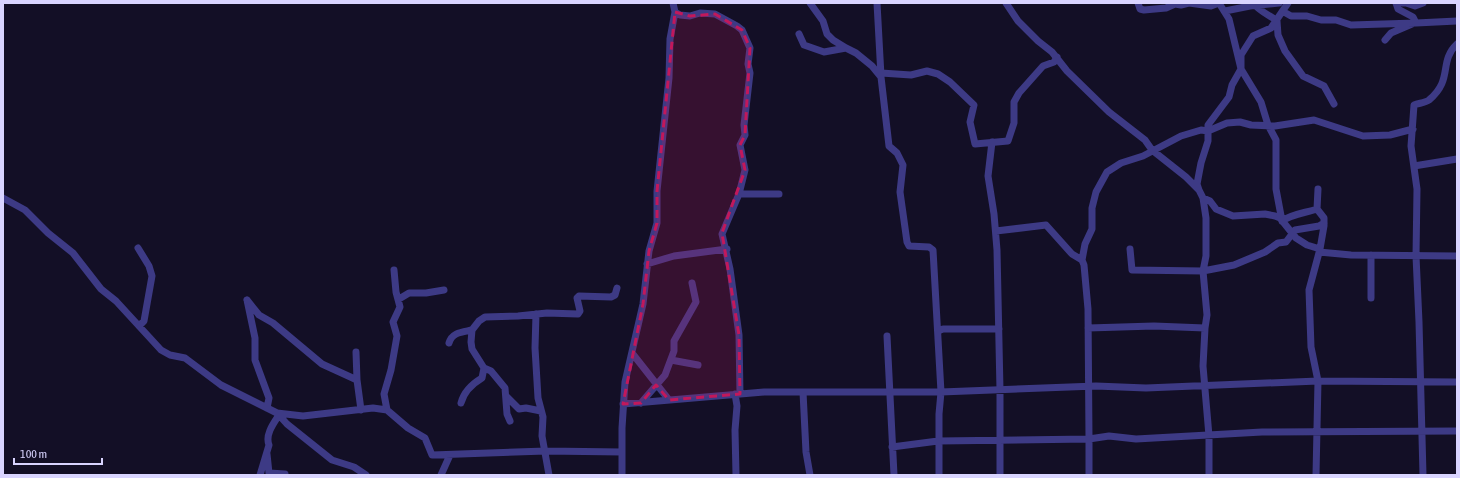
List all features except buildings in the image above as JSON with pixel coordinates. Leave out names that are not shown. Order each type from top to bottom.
[{"type":"street","points":[[622,475],[623,404],[625,382],[643,304],[651,239],[657,223],[657,191],[669,78],[672,25],[676,12],[673,3]]},
{"type":"street","points":[[810,3],[823,21],[827,34],[833,40],[868,62],[881,75],[910,75],[927,71],[938,74],[950,82],[974,105],[970,122],[975,144],[1008,141],[1014,123],[1014,102],[1019,93],[1043,66],[1054,62],[1057,57]]},
{"type":"street","points":[[877,3],[881,75],[889,146],[897,153],[903,165],[900,192],[907,242],[909,246],[929,247],[933,250],[941,392],[938,441],[939,475]]},
{"type":"street","points":[[1006,3],[1018,21],[1057,57],[1067,71],[1109,112],[1146,140],[1152,150],[1176,168],[1199,190]]},
{"type":"street","points":[[1138,3],[1140,9],[1144,10],[1166,8],[1175,4],[1181,5],[1189,3],[1211,6],[1219,3],[1225,11],[1229,19],[1241,69],[1261,102],[1268,125],[1276,140],[1276,189],[1282,221]]},
{"type":"street","points":[[1225,11],[1256,5],[1279,3]]},
{"type":"street","points":[[1209,475],[1209,436],[1206,385],[1203,366],[1204,328],[1207,315],[1203,271],[1206,246],[1206,218],[1203,198],[1197,184],[1198,174],[1208,141],[1206,129],[1229,97],[1232,85],[1241,69],[1241,55],[1253,36],[1271,28],[1284,12],[1288,3]]},
{"type":"street","points":[[1416,22],[1413,17],[1398,9],[1396,3],[1406,3],[1415,6],[1423,3]]},
{"type":"street","points":[[1256,5],[1264,14],[1277,21]]},
{"type":"street","points":[[676,12],[685,16],[700,13],[715,14],[742,30],[750,48],[748,64],[750,73],[744,125],[745,135],[741,141],[740,148],[745,170],[739,194],[722,232],[739,335],[735,430],[736,475]]},
{"type":"street","points":[[1284,12],[1291,16],[1306,16],[1321,20],[1336,20],[1351,24],[1457,21]]},
{"type":"street","points":[[1277,21],[1277,31],[1285,51],[1303,76],[1324,86],[1334,104]]},
{"type":"street","points":[[1385,40],[1391,33],[1416,22]]},
{"type":"street","points":[[798,34],[804,45],[820,52],[830,52],[839,48],[846,48]]},
{"type":"street","points":[[1423,475],[1416,256],[1417,189],[1411,150],[1411,131],[1414,105],[1428,100],[1441,89],[1446,72],[1447,58],[1457,44]]},
{"type":"street","points":[[1089,475],[1090,387],[1085,268],[1082,260],[1085,244],[1092,230],[1092,208],[1096,192],[1107,172],[1121,163],[1139,157],[1181,136],[1226,123],[1240,122],[1251,125],[1268,125],[1303,123],[1314,120],[1363,136],[1390,135],[1411,131]]},
{"type":"street","points":[[992,142],[988,176],[996,230],[1000,390],[1000,475]]},
{"type":"street","points":[[1414,166],[1457,159]]},
{"type":"street","points":[[1316,475],[1318,381],[1311,347],[1309,290],[1320,250],[1324,218],[1320,215],[1317,209],[1318,189]]},
{"type":"street","points":[[739,194],[779,194]]},
{"type":"street","points":[[3,198],[25,210],[48,233],[73,253],[101,289],[116,301],[165,353],[185,358],[221,385],[278,414],[287,424],[332,460],[354,467],[366,475]]},
{"type":"street","points":[[1203,198],[1210,201],[1216,208],[1233,216],[1265,214],[1275,216],[1282,221],[1291,234],[1307,245],[1320,250],[1371,255],[1457,256]]},
{"type":"street","points":[[1282,221],[1290,216],[1298,216],[1317,209]]},
{"type":"street","points":[[996,230],[1046,225],[1072,254],[1082,260]]},
{"type":"street","points":[[1130,249],[1132,270],[1203,271],[1234,265],[1265,252],[1277,244],[1287,241],[1295,230],[1322,226]]},
{"type":"street","points":[[138,248],[149,266],[152,276],[150,296],[144,321],[139,326]]},
{"type":"street","points":[[647,264],[674,256],[726,249]]},
{"type":"street","points":[[1371,255],[1372,298]]},
{"type":"street","points":[[394,270],[396,292],[400,306],[393,322],[397,336],[391,370],[384,394],[387,410],[408,428],[425,438],[430,455],[622,452]]},
{"type":"street","points":[[641,403],[665,375],[671,360],[674,341],[696,302],[692,283]]},
{"type":"street","points":[[510,421],[506,414],[506,396],[503,384],[491,371],[484,368],[472,349],[472,330],[479,321],[485,317],[536,314],[578,314],[580,311],[577,298],[579,296],[611,297],[615,295],[617,288]]},
{"type":"street","points":[[399,300],[409,293],[426,293],[444,290]]},
{"type":"street","points":[[267,408],[269,398],[255,360],[255,338],[247,300],[259,315],[273,323],[322,364],[357,380]]},
{"type":"street","points":[[536,314],[536,368],[541,411],[542,436],[549,475]]},
{"type":"street","points":[[1088,328],[1154,326],[1204,328]]},
{"type":"street","points":[[938,331],[999,329]]},
{"type":"street","points":[[449,343],[450,338],[454,335],[472,330]]},
{"type":"street","points":[[887,336],[894,475]]},
{"type":"street","points":[[356,352],[360,410]]},
{"type":"street","points":[[632,353],[669,400]]},
{"type":"street","points":[[671,360],[698,365]]},
{"type":"street","points":[[461,403],[467,390],[483,376],[484,368]]},
{"type":"street","points":[[623,404],[737,394],[803,392],[889,390],[941,392],[1090,387],[1146,388],[1318,381],[1457,382]]},
{"type":"street","points":[[803,392],[806,452],[810,475]]},
{"type":"street","points":[[506,396],[519,409],[534,409],[541,411]]},
{"type":"street","points":[[278,414],[303,416],[360,410],[387,410]]},
{"type":"street","points":[[260,475],[266,453],[268,434],[278,414]]},
{"type":"street","points":[[892,448],[938,441],[1089,439],[1109,436],[1136,439],[1262,432],[1457,432]]},
{"type":"street","points":[[266,453],[269,473],[285,474]]},
{"type":"street","points":[[441,475],[450,455]]},
{"type":"highlighted area","points":[[675,12],[690,16],[715,14],[742,30],[750,48],[745,135],[740,145],[745,170],[722,233],[739,335],[740,394],[669,400],[656,385],[641,403],[623,404],[643,304],[649,251],[657,223],[657,191]]}]
